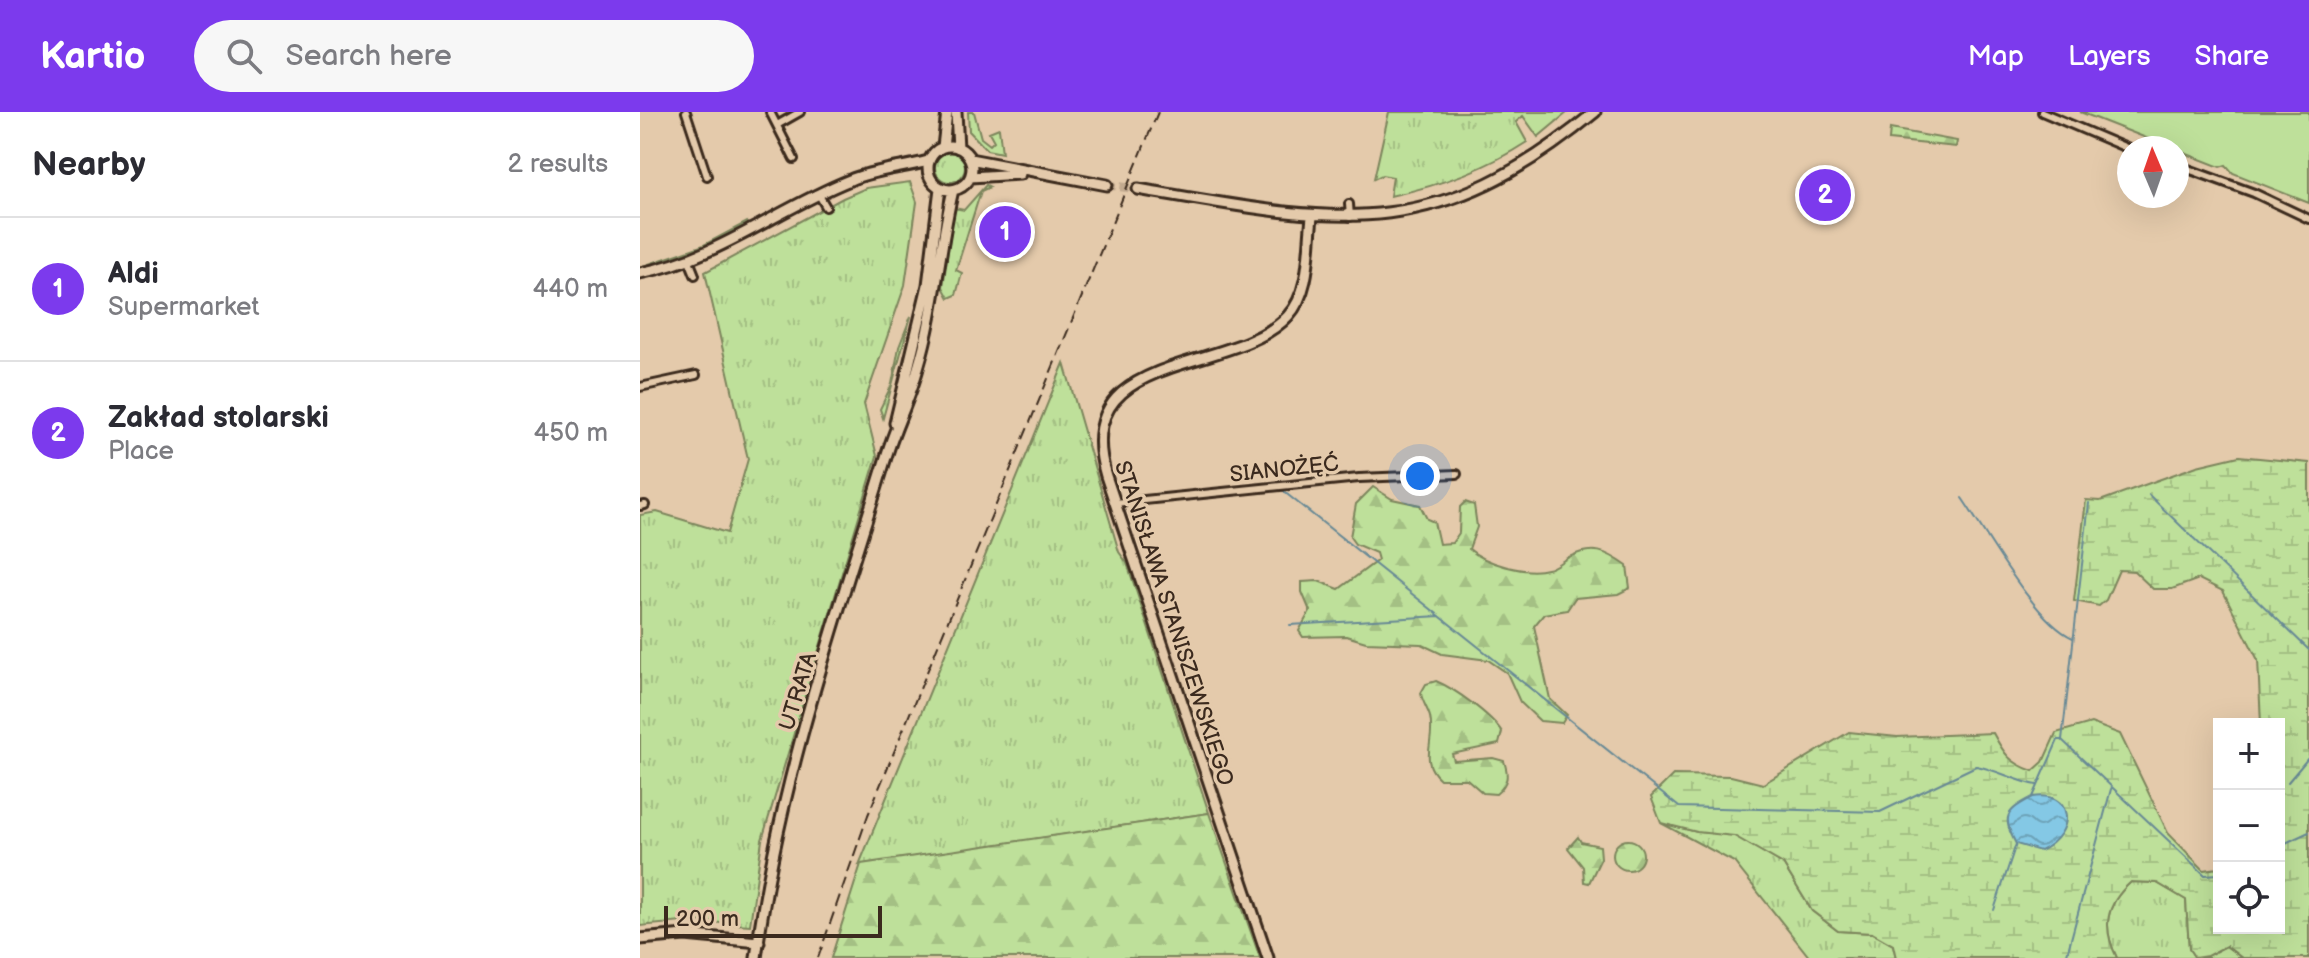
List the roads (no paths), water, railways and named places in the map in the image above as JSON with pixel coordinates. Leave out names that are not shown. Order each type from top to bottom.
[{"type":"main road","points":[[640,273],[689,260],[743,237],[860,176],[928,161],[943,147],[947,112]]},
{"type":"main road","points":[[956,112],[958,148]]},
{"type":"main road","points":[[1138,189],[1312,217],[1350,217],[1437,204],[1480,187],[1542,154],[1595,112]]},
{"type":"main road","points":[[943,147],[958,148],[970,159],[1107,185]]},
{"type":"main road","points":[[970,159],[970,177]]},
{"type":"main road","points":[[928,161],[928,174],[940,188],[953,190],[970,177],[1059,177]]},
{"type":"main road","points":[[893,170],[928,174]]},
{"type":"main road","name":"UTRATA","points":[[756,958],[771,856],[788,783],[892,438],[928,285],[940,188]]},
{"type":"main road","name":"UTRATA","points":[[892,438],[905,409],[927,337],[953,190]]},
{"type":"main road","name":"STANISŁAWA STANISZEWSKIEGO","points":[[1268,958],[1115,503],[1100,447],[1109,408],[1134,383],[1255,337],[1287,317],[1301,296],[1312,217]]},
{"type":"main road","points":[[640,939],[685,935],[759,942]]},
{"type":"street","points":[[686,112],[707,176]]},
{"type":"street","points":[[770,112],[794,159]]},
{"type":"street","points":[[777,125],[800,112]]},
{"type":"street","points":[[2042,112],[2117,144]]},
{"type":"street","points":[[2189,169],[2232,184],[2309,219]]},
{"type":"street","points":[[819,195],[826,207]]},
{"type":"street","points":[[1349,204],[1350,217]]},
{"type":"street","points":[[689,260],[695,275]]},
{"type":"street","points":[[640,387],[696,375]]},
{"type":"street","name":"SIANOŻĘĆ","points":[[1115,503],[1359,478],[1457,474]]},
{"type":"water","points":[[2033,797],[2056,800],[2066,814],[2061,834],[2040,851],[2016,844],[2008,821],[2017,806]]},
{"type":"waterway","points":[[1283,491],[1679,807],[1880,812],[1976,766],[2037,785]]},
{"type":"waterway","points":[[2149,495],[2309,650]]},
{"type":"waterway","points":[[1962,498],[2028,596],[2058,629],[2073,638]]},
{"type":"waterway","points":[[2062,740],[2089,503]]},
{"type":"waterway","points":[[1290,625],[1440,616]]},
{"type":"waterway","points":[[2033,797],[2058,740],[2062,740],[2205,875],[2213,874]]},
{"type":"waterway","points":[[2288,782],[2309,757]]},
{"type":"waterway","points":[[2066,958],[2111,789]]},
{"type":"waterway","points":[[2285,843],[2309,832]]},
{"type":"waterway","points":[[1994,910],[2016,844]]},
{"type":"tunnel","points":[[1107,185],[1138,189]]},
{"type":"railway","points":[[818,958],[868,815],[1158,112]]},
{"type":"place","name":"Zakład stolarski","points":[[1825,195]]},
{"type":"place","name":"Aldi","points":[[1005,232]]}]
